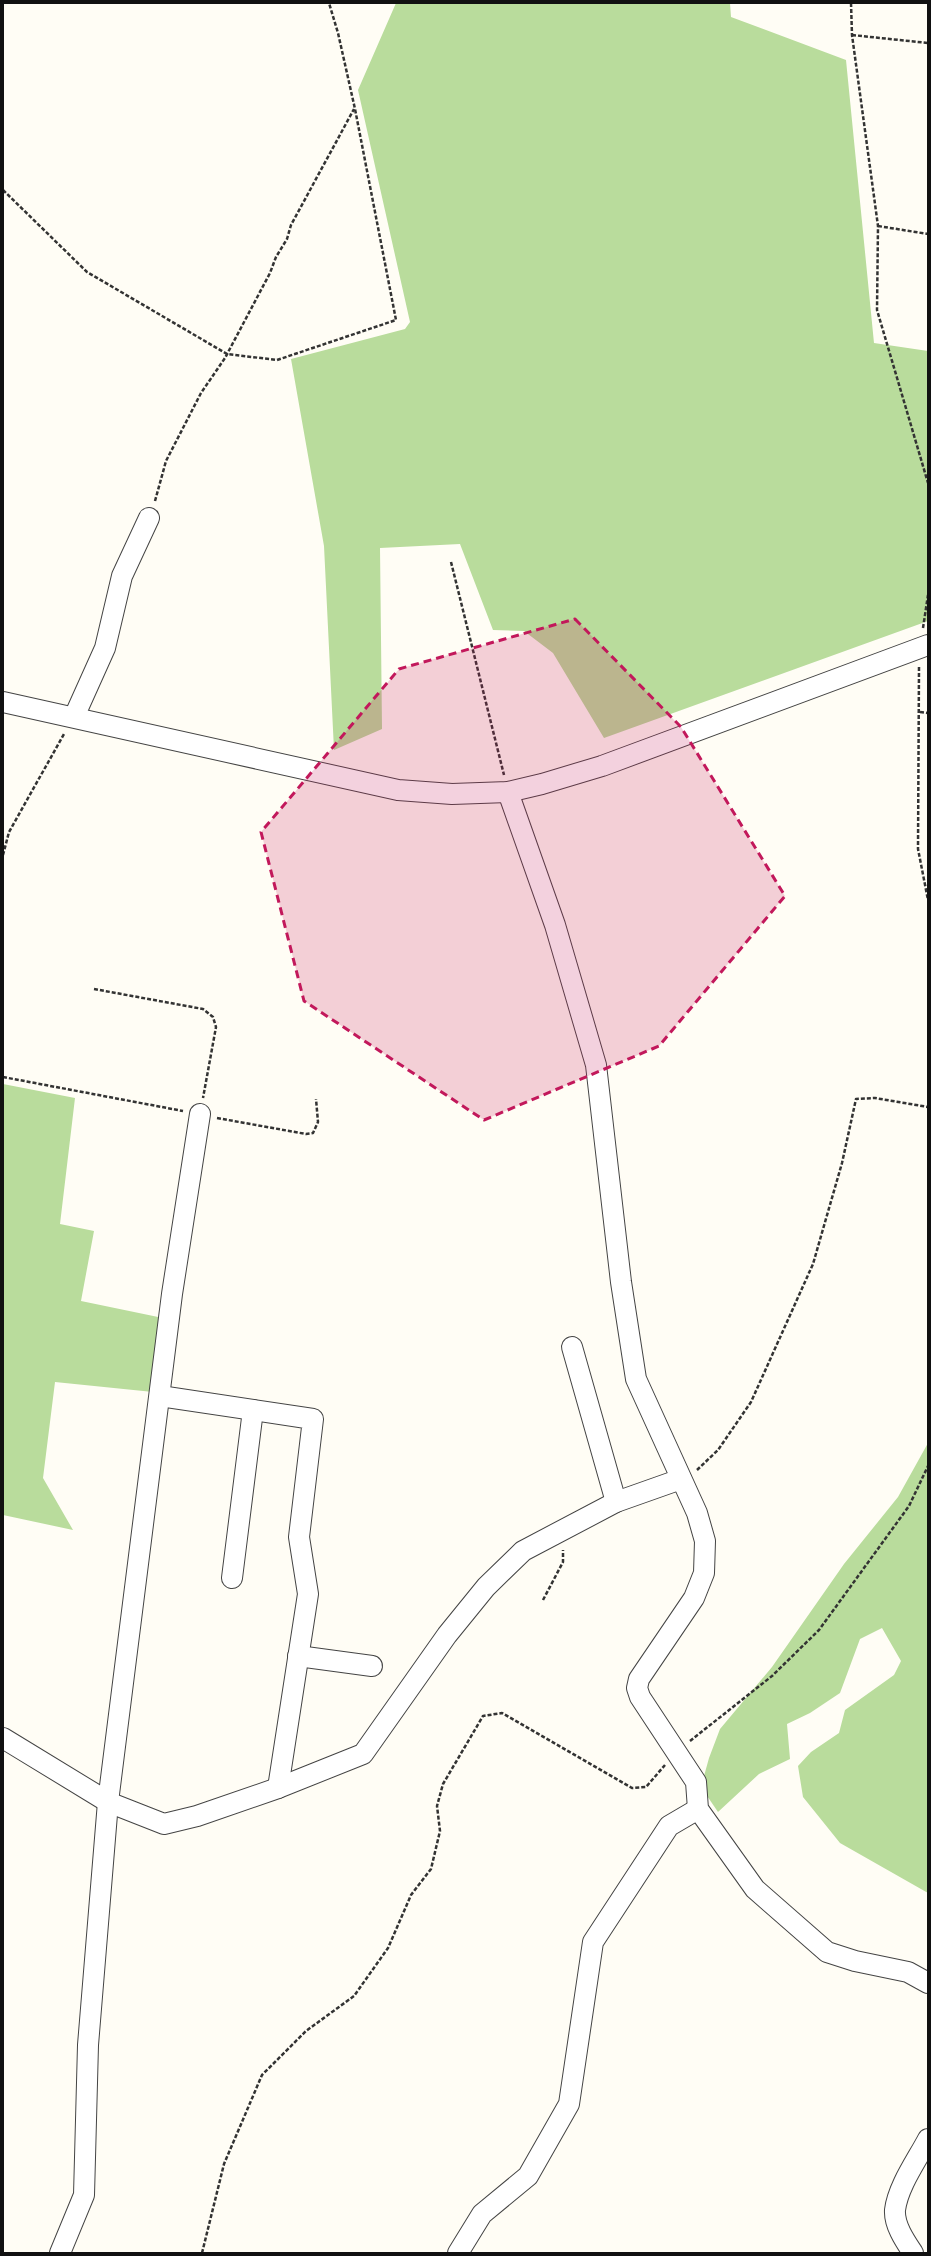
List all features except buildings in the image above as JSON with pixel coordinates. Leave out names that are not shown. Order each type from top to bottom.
[{"type":"street","points":[[74,717],[105,648],[122,576],[149,518]]},
{"type":"street","points":[[3,702],[398,790],[452,794],[508,792],[602,766],[924,647]]},
{"type":"street","points":[[508,792],[555,925],[596,1065],[621,1282],[636,1380],[697,1513],[706,1541],[704,1573],[694,1598],[649,1662],[639,1679],[637,1688],[650,1713],[677,1751],[696,1782],[698,1809],[755,1889],[827,1952],[855,1962],[908,1972],[928,1983]]},
{"type":"street","points":[[60,2253],[84,2195],[88,2045],[108,1802],[172,1294],[200,1114]]},
{"type":"street","points":[[572,1347],[616,1502]]},
{"type":"street","points":[[160,1396],[313,1419],[299,1537],[308,1594],[278,1788]]},
{"type":"street","points":[[232,1578],[253,1410]]},
{"type":"street","points":[[3,1738],[108,1802],[164,1824],[196,1816],[278,1788],[363,1754],[447,1635],[486,1587],[523,1551],[560,1530],[616,1502],[681,1479]]},
{"type":"street","points":[[298,1656],[372,1666]]},
{"type":"street","points":[[458,2253],[482,2214],[528,2176],[570,2104],[593,1942],[669,1826],[698,1809]]},
{"type":"street","points":[[913,2253],[897,2222],[895,2211],[904,2184],[928,2139]]},
{"type":"path","points":[[3,190],[87,272],[227,354],[277,360],[396,320],[355,109],[338,33],[329,3]]},
{"type":"path","points":[[851,3],[852,35],[878,226],[877,310],[928,483]]},
{"type":"path","points":[[852,35],[928,43]]},
{"type":"path","points":[[149,518],[166,461],[201,393],[227,354],[270,273],[276,257],[288,239],[292,225],[355,109]]},
{"type":"path","points":[[878,226],[928,234]]},
{"type":"path","points":[[451,562],[508,792]]},
{"type":"path","points":[[928,595],[920,712],[918,849],[928,900]]},
{"type":"path","points":[[920,712],[928,713]]},
{"type":"path","points":[[3,855],[9,832],[74,717]]},
{"type":"path","points":[[94,989],[203,1009],[213,1017],[216,1027],[200,1114]]},
{"type":"path","points":[[3,1077],[306,1134],[313,1132],[318,1122],[316,1100]]},
{"type":"path","points":[[681,1479],[703,1466],[718,1450],[751,1402],[774,1353],[813,1264],[842,1163],[856,1099],[875,1098],[928,1107]]},
{"type":"path","points":[[202,2253],[224,2164],[262,2075],[306,2031],[354,1996],[388,1948],[411,1895],[431,1869],[440,1831],[437,1806],[443,1784],[483,1716],[502,1713],[632,1788],[646,1787],[677,1751],[772,1676],[819,1630],[909,1506],[928,1466]]},
{"type":"path","points":[[543,1600],[564,1562],[564,1541],[560,1530]]},
{"type":"highlighted area","points":[[575,619],[681,727],[785,896],[659,1046],[484,1120],[304,1001],[261,832],[399,669]]},
{"type":"green space","points":[[396,3],[730,3],[731,17],[846,60],[874,343],[928,351],[928,621],[604,738],[553,653],[524,631],[493,630],[460,544],[380,548],[382,729],[334,750],[324,546],[291,359],[405,329],[410,322],[358,90]]},
{"type":"green space","points":[[3,1084],[75,1098],[60,1224],[94,1231],[81,1301],[163,1318],[153,1392],[55,1382],[43,1478],[73,1530],[3,1515]]},
{"type":"green space","points":[[928,1443],[928,1893],[840,1843],[803,1797],[798,1766],[811,1752],[839,1733],[845,1710],[894,1675],[901,1661],[882,1628],[860,1639],[840,1693],[810,1713],[787,1724],[790,1759],[759,1774],[718,1812],[701,1787],[709,1758],[720,1729],[772,1667],[844,1564],[898,1497]]}]
